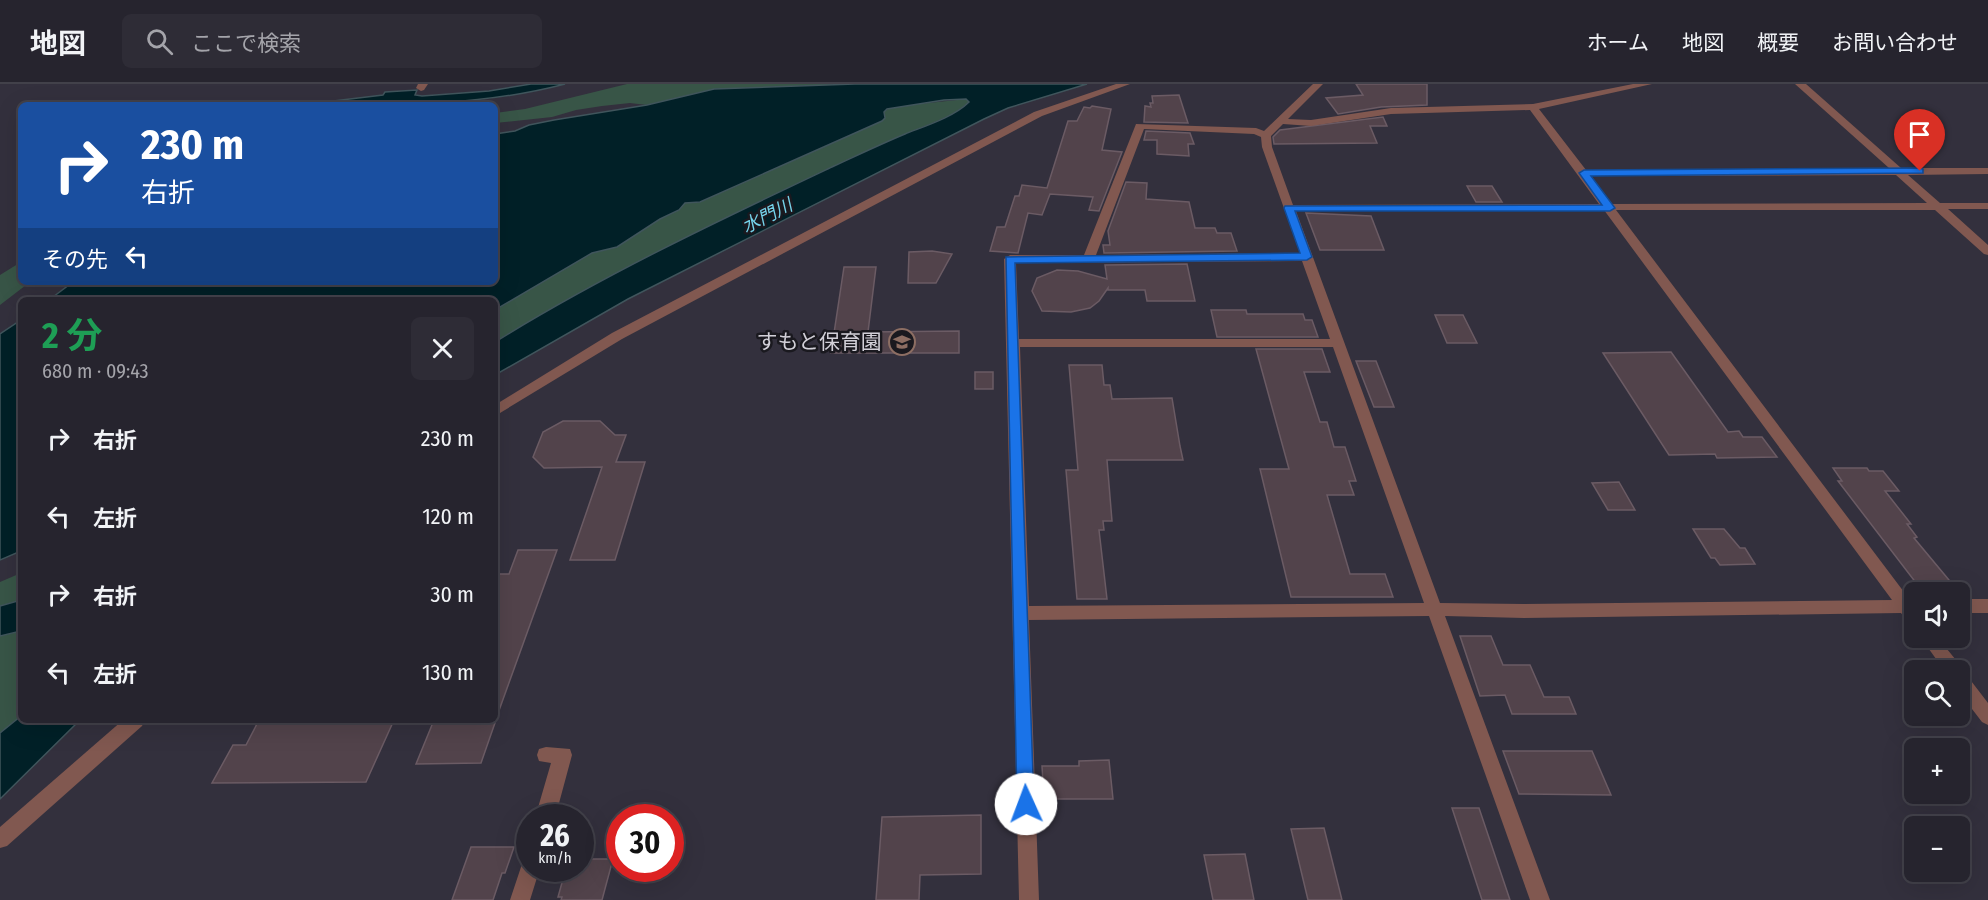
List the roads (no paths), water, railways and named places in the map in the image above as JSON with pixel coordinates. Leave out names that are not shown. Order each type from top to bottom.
[{"type":"street","points":[[498,409],[617,336],[1038,114],[1125,84]]},
{"type":"street","points":[[1318,84],[1266,135],[1267,147],[1540,900]]},
{"type":"street","points":[[1278,122],[1311,123],[1391,111],[1482,110],[1533,106],[1647,84]]},
{"type":"street","points":[[1800,84],[1988,251]]},
{"type":"street","points":[[1533,106],[1710,346],[1904,601]]},
{"type":"street","points":[[1090,259],[1090,252],[1140,126],[1256,131],[1266,135]]},
{"type":"street","points":[[1584,173],[1988,171]]},
{"type":"street","points":[[1289,208],[1988,206]]},
{"type":"street","points":[[1029,900],[1010,259],[1307,257]]},
{"type":"street","points":[[1013,343],[1338,343]]},
{"type":"street","points":[[1970,606],[1988,606]]},
{"type":"street","points":[[1019,613],[1434,609],[1524,611],[1904,610]]},
{"type":"street","points":[[1937,648],[1946,660]]},
{"type":"street","points":[[1970,693],[1988,717]]},
{"type":"street","points":[[0,839],[133,723]]},
{"type":"street","points":[[546,755],[563,755],[549,804]]},
{"type":"street","points":[[520,900],[526,882]]},
{"type":"water","points":[[531,84],[565,84],[532,92],[466,101],[325,102],[383,95],[385,92],[417,90],[415,95],[422,96],[489,91]]},
{"type":"water","name":"水門川","points":[[855,84],[1087,84],[1008,108],[984,119],[628,299],[498,373],[498,340],[536,317],[705,228],[791,186],[947,117],[969,102],[966,99],[944,100],[887,109],[882,121],[700,202],[685,203],[679,210],[660,219],[617,247],[592,253],[498,308],[498,297],[53,297],[69,285],[498,285],[498,134],[554,120],[647,105],[714,89]]},
{"type":"water","points":[[18,322],[18,552],[0,560],[0,334]]},
{"type":"water","points":[[18,601],[18,632],[0,636],[0,606]]},
{"type":"water","points":[[18,718],[18,723],[77,723],[0,799],[0,733]]},
{"type":"place","name":"すもと保育園","points":[[902,342]]}]
